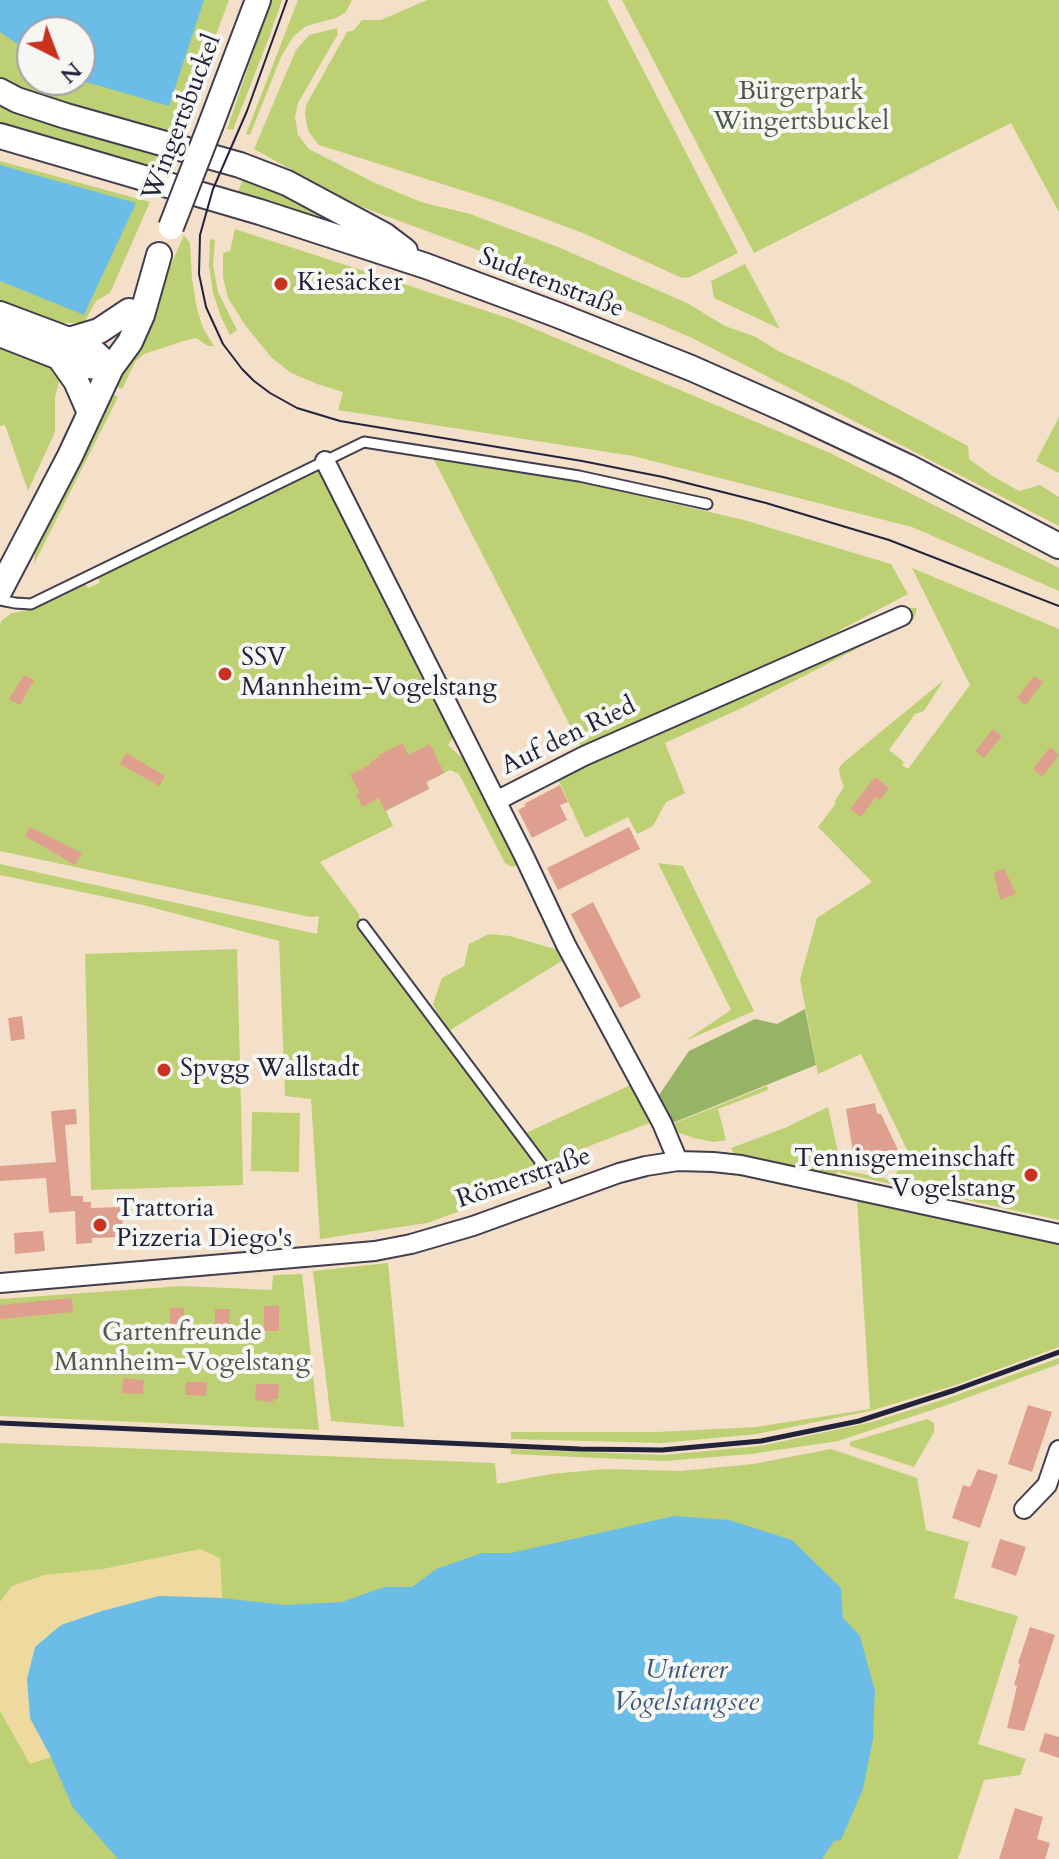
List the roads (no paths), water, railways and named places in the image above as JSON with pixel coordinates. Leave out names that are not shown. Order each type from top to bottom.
[{"type":"main road","name":"Wingertsbuckel","points":[[111,368],[116,338],[171,227],[258,0]]},
{"type":"main road","points":[[0,91],[66,116],[240,165],[287,183],[384,235],[426,266]]},
{"type":"main road","name":"Sudetenstraße","points":[[0,136],[260,212],[426,266],[636,346],[793,413],[908,467],[1059,546]]},
{"type":"main road","name":"Wingertsbuckel","points":[[111,368],[130,342],[142,315],[159,255]]},
{"type":"main road","points":[[64,349],[129,311]]},
{"type":"main road","points":[[0,314],[64,349],[90,413]]},
{"type":"main road","points":[[0,334],[95,353],[111,368],[0,590]]},
{"type":"street","points":[[325,461],[496,801]]},
{"type":"street","name":"Auf den Ried","points":[[678,1161],[662,1123],[566,945],[496,801],[584,756],[902,616]]},
{"type":"street","name":"Römerstraße","points":[[0,1283],[375,1251],[473,1226],[557,1187],[678,1161],[741,1165],[1059,1234]]},
{"type":"street","points":[[1024,1509],[1047,1485],[1059,1450]]},
{"type":"lane","points":[[0,600],[31,604],[364,442],[579,476],[707,504]]},
{"type":"lane","points":[[363,925],[557,1187]]},
{"type":"water","points":[[0,0],[204,0],[169,106],[96,85],[96,16],[16,16],[16,43],[0,32]]},
{"type":"water","points":[[0,165],[136,203],[84,315],[0,281]]},
{"type":"water","name":"Unterer Vogelstangsee","points":[[674,1516],[729,1520],[792,1540],[841,1588],[843,1618],[860,1636],[875,1691],[873,1739],[863,1789],[841,1840],[834,1841],[822,1859],[118,1859],[73,1808],[30,1718],[27,1679],[35,1647],[61,1625],[102,1611],[159,1596],[222,1598],[285,1605],[342,1602],[384,1587],[412,1587],[436,1569],[482,1553],[511,1553]]},
{"type":"tram line","points":[[287,0],[247,111],[213,189],[200,235],[199,274],[206,307],[223,344],[254,381],[297,408],[340,421],[582,461],[663,477],[766,503],[889,540],[1059,606]]},
{"type":"railway","points":[[0,1423],[662,1450],[761,1441],[859,1421],[1059,1352]]},
{"type":"place","name":"Kiesäcker","points":[[281,284]]},
{"type":"place","name":"SSV Mannheim-Vogelstang","points":[[225,674]]},
{"type":"place","name":"Spvgg Wallstadt","points":[[164,1070]]},
{"type":"place","name":"Tennisgemeinschaft Vogelstang","points":[[1031,1175]]},
{"type":"place","name":"Trattoria Pizzeria Diego's","points":[[100,1225]]},
{"type":"park label","name":"Bürgerpark Wingertsbuckel","points":[[801,108]]},
{"type":"park label","name":"Gartenfreunde Mannheim-Vogelstang","points":[[182,1349]]}]
